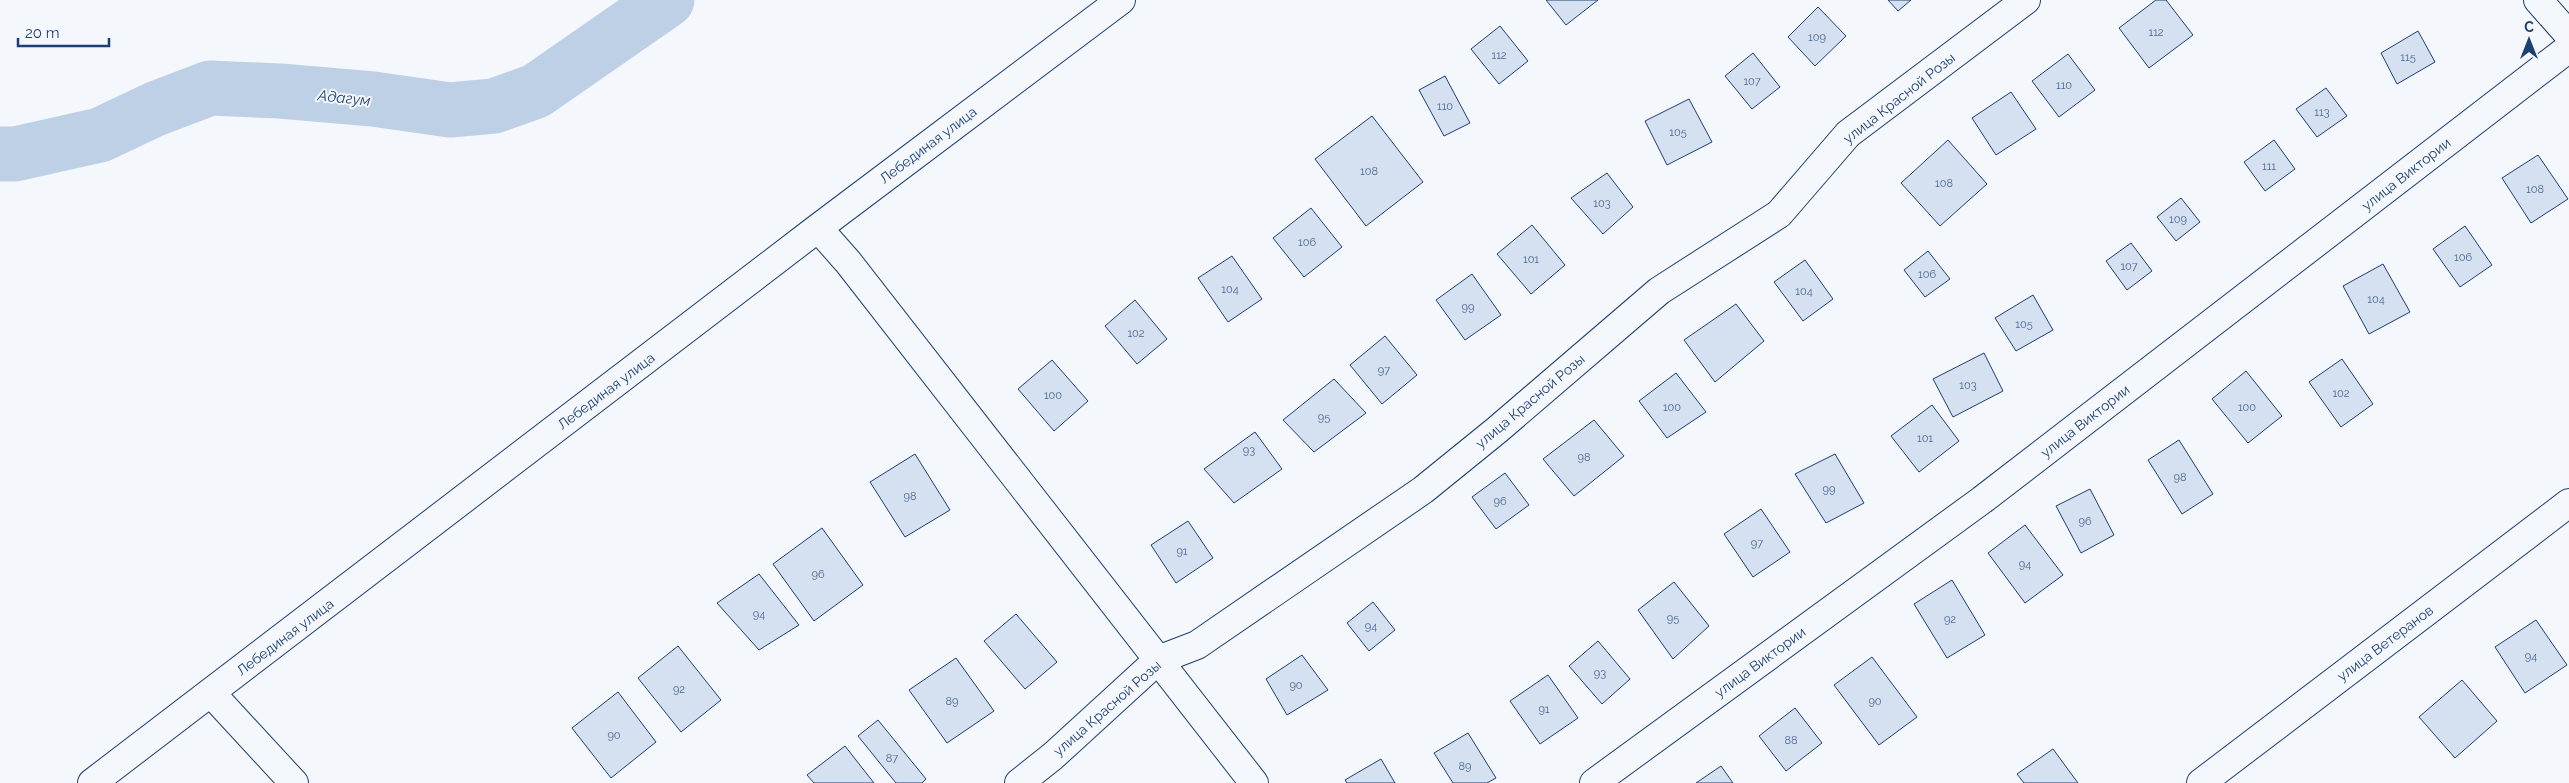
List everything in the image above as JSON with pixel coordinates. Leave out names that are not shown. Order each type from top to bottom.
[{"type":"street","name":"Лебединая улица","points":[[92,783],[818,228],[1121,0]]},
{"type":"street","name":"улица Красной Розы","points":[[1019,783],[1053,756],[1158,660],[1197,646],[1423,490],[1497,430],[1659,291],[1779,214],[1848,134],[2026,0]]},
{"type":"street","points":[[2538,0],[2569,35]]},
{"type":"street","name":"улица Виктории","points":[[1594,783],[1982,500],[2569,48]]},
{"type":"street","points":[[818,228],[848,262],[1254,783]]},
{"type":"street","name":"улица Ветеранов","points":[[2201,783],[2569,503]]},
{"type":"street","points":[[211,693],[294,783]]},
{"type":"building","points":[[1546,0],[1598,0],[1566,25]]},
{"type":"building","points":[[1888,0],[1911,0],[1898,11]]},
{"type":"building","points":[[2156,0],[2166,0],[2193,35],[2149,68],[2119,28]]},
{"type":"building","points":[[1818,7],[1846,36],[1815,66],[1788,37]]},
{"type":"building","points":[[1500,26],[1528,61],[1499,84],[1471,49]]},
{"type":"building","points":[[2418,31],[2435,62],[2397,84],[2381,53]]},
{"type":"building","points":[[1753,53],[1780,87],[1752,109],[1725,76]]},
{"type":"building","points":[[2068,54],[2095,90],[2059,117],[2032,81]]},
{"type":"building","points":[[1445,76],[1470,123],[1444,136],[1419,90]]},
{"type":"building","points":[[2326,88],[2347,116],[2317,137],[2296,109]]},
{"type":"building","points":[[2011,92],[2036,129],[1996,155],[1972,118]]},
{"type":"building","points":[[1689,99],[1712,142],[1667,165],[1645,121]]},
{"type":"building","points":[[1372,116],[1423,182],[1366,226],[1315,159]]},
{"type":"building","points":[[1948,140],[1987,184],[1940,226],[1901,183]]},
{"type":"building","points":[[2274,140],[2295,169],[2265,191],[2244,162]]},
{"type":"building","points":[[2538,155],[2568,199],[2531,223],[2502,178]]},
{"type":"building","points":[[1607,173],[1633,207],[1603,234],[1571,198]]},
{"type":"building","points":[[2181,198],[2200,222],[2176,241],[2157,217]]},
{"type":"building","points":[[1311,208],[1342,247],[1304,277],[1273,238]]},
{"type":"building","points":[[1532,225],[1565,265],[1531,294],[1497,254]]},
{"type":"building","points":[[2465,226],[2492,265],[2460,287],[2433,249]]},
{"type":"building","points":[[2131,243],[2152,271],[2127,290],[2106,261]]},
{"type":"building","points":[[1928,251],[1950,279],[1925,297],[1904,270]]},
{"type":"building","points":[[1232,256],[1262,299],[1228,322],[1198,278]]},
{"type":"building","points":[[1805,260],[1833,299],[1803,321],[1774,282]]},
{"type":"building","points":[[2383,264],[2410,312],[2369,334],[2343,286]]},
{"type":"building","points":[[1472,274],[1501,315],[1465,340],[1436,300]]},
{"type":"building","points":[[2033,295],[2053,330],[2016,351],[1995,318]]},
{"type":"building","points":[[1135,300],[1167,339],[1137,364],[1105,326]]},
{"type":"building","points":[[1736,304],[1764,341],[1715,382],[1684,340]]},
{"type":"building","points":[[1385,336],[1417,375],[1382,404],[1350,365]]},
{"type":"building","points":[[1984,353],[2003,391],[1953,417],[1933,379]]},
{"type":"building","points":[[2342,359],[2373,404],[2341,427],[2309,382]]},
{"type":"building","points":[[1052,360],[1088,401],[1054,431],[1018,389]]},
{"type":"building","points":[[2246,371],[2282,416],[2248,443],[2212,399]]},
{"type":"building","points":[[1676,373],[1706,412],[1667,438],[1639,401]]},
{"type":"building","points":[[1334,379],[1366,413],[1314,452],[1283,420]]},
{"type":"building","points":[[1932,405],[1959,441],[1919,472],[1891,436]]},
{"type":"building","points":[[1594,420],[1624,456],[1574,496],[1543,459]]},
{"type":"building","points":[[1255,432],[1282,469],[1234,503],[1204,469]]},
{"type":"building","points":[[2179,440],[2213,494],[2182,514],[2148,460]]},
{"type":"building","points":[[915,454],[950,510],[905,537],[870,482]]},
{"type":"building","points":[[1835,454],[1864,503],[1826,523],[1795,474]]},
{"type":"building","points":[[1505,473],[1529,505],[1496,529],[1472,497]]},
{"type":"building","points":[[2090,489],[2114,535],[2081,553],[2056,506]]},
{"type":"building","points":[[1761,509],[1790,552],[1753,577],[1724,534]]},
{"type":"building","points":[[1188,521],[1213,558],[1176,583],[1151,545]]},
{"type":"building","points":[[2025,525],[2063,575],[2025,603],[1988,553]]},
{"type":"building","points":[[822,528],[863,585],[814,621],[773,564]]},
{"type":"building","points":[[759,574],[799,625],[759,650],[717,603]]},
{"type":"building","points":[[1952,580],[1985,635],[1947,658],[1914,604]]},
{"type":"building","points":[[1674,582],[1709,626],[1673,659],[1638,610]]},
{"type":"building","points":[[1373,602],[1395,630],[1369,651],[1347,623]]},
{"type":"building","points":[[1016,614],[1057,662],[1025,689],[984,641]]},
{"type":"building","points":[[2536,620],[2567,665],[2525,693],[2495,647]]},
{"type":"building","points":[[1598,641],[1630,679],[1602,704],[1569,666]]},
{"type":"building","points":[[678,646],[721,700],[681,732],[638,678]]},
{"type":"building","points":[[1302,655],[1328,690],[1287,715],[1266,679]]},
{"type":"building","points":[[1872,657],[1917,717],[1879,745],[1834,685]]},
{"type":"building","points":[[956,658],[994,711],[947,743],[909,690]]},
{"type":"building","points":[[1548,675],[1578,718],[1540,744],[1510,701]]},
{"type":"building","points":[[2462,680],[2497,721],[2455,758],[2419,717]]},
{"type":"building","points":[[618,692],[656,742],[611,778],[572,728]]},
{"type":"building","points":[[1795,708],[1822,743],[1786,771],[1759,736]]},
{"type":"building","points":[[878,720],[926,779],[922,783],[896,783],[858,736]]},
{"type":"building","points":[[1468,733],[1496,778],[1487,783],[1453,783],[1434,753]]},
{"type":"building","points":[[845,746],[874,783],[814,783],[807,775]]},
{"type":"building","points":[[2053,749],[2078,783],[2024,783],[2017,774]]},
{"type":"building","points":[[1381,759],[1395,783],[1347,783],[1345,780]]},
{"type":"building","points":[[1721,766],[1733,783],[1696,783]]},
{"type":"waterway","name":"Адагум","points":[[0,154],[15,154],[100,135],[155,109],[210,88],[280,91],[373,99],[450,110],[494,106],[536,91],[667,0]]}]
